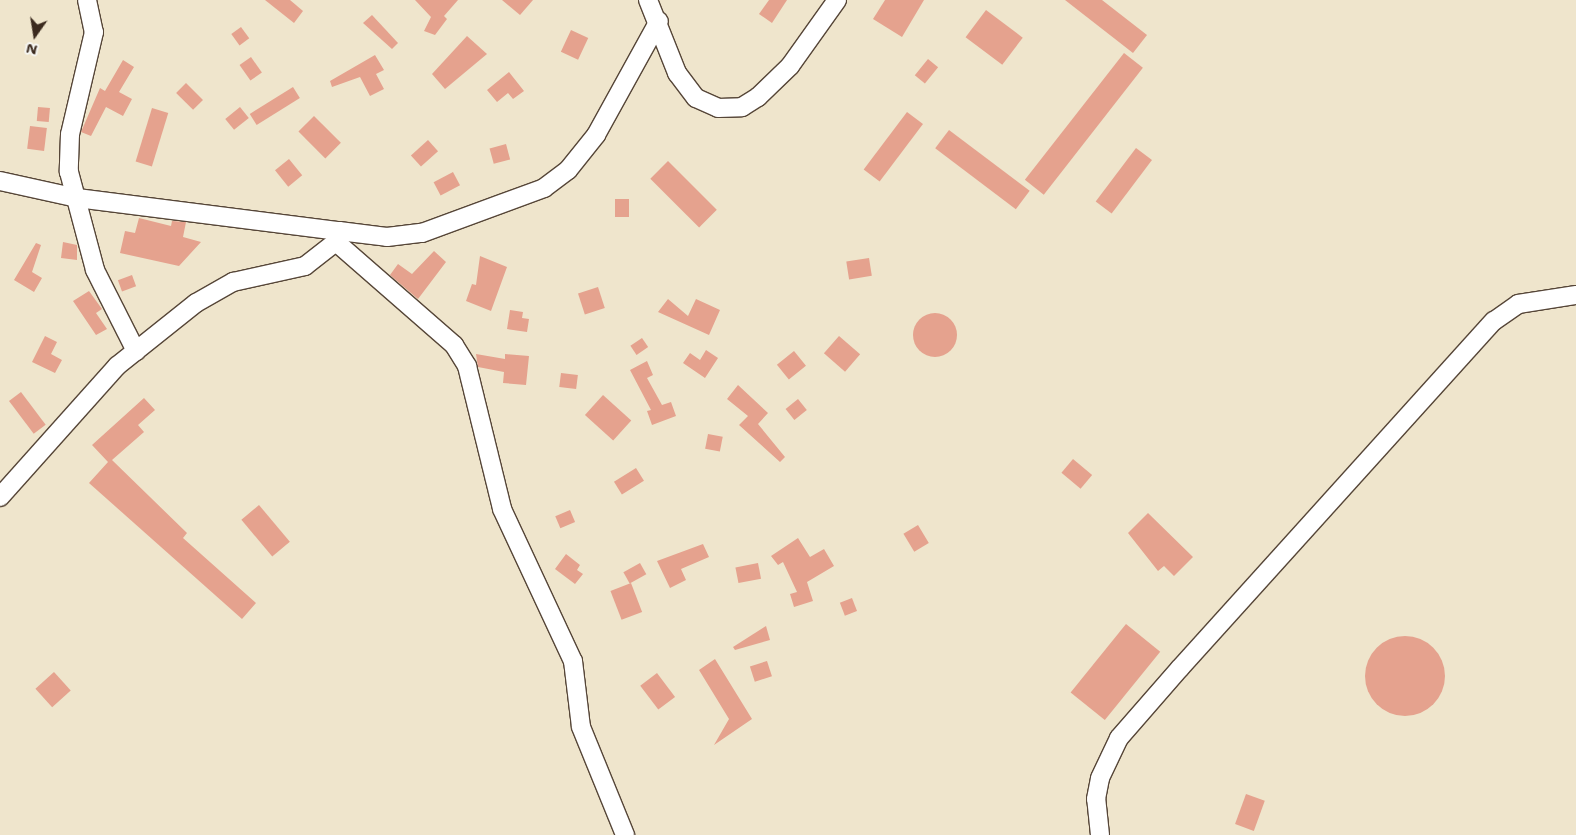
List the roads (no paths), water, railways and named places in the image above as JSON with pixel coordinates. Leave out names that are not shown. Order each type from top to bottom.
[{"type":"street","points":[[87,0],[94,32],[67,156],[95,270],[136,351]]},
{"type":"street","points":[[648,0],[659,21],[678,73],[696,98],[718,108],[742,107],[790,66],[837,0]]},
{"type":"street","points":[[0,181],[77,198],[337,236],[387,236],[422,233],[544,188],[568,170],[596,135],[659,21]]},
{"type":"street","points":[[0,497],[136,351],[196,303],[233,282],[305,266],[337,236]]},
{"type":"street","points":[[337,236],[454,345],[467,366],[502,509],[573,661],[581,728],[625,835]]},
{"type":"street","points":[[1100,835],[1096,799],[1100,778],[1119,738],[1180,668],[1494,321],[1518,304],[1576,295]]}]
